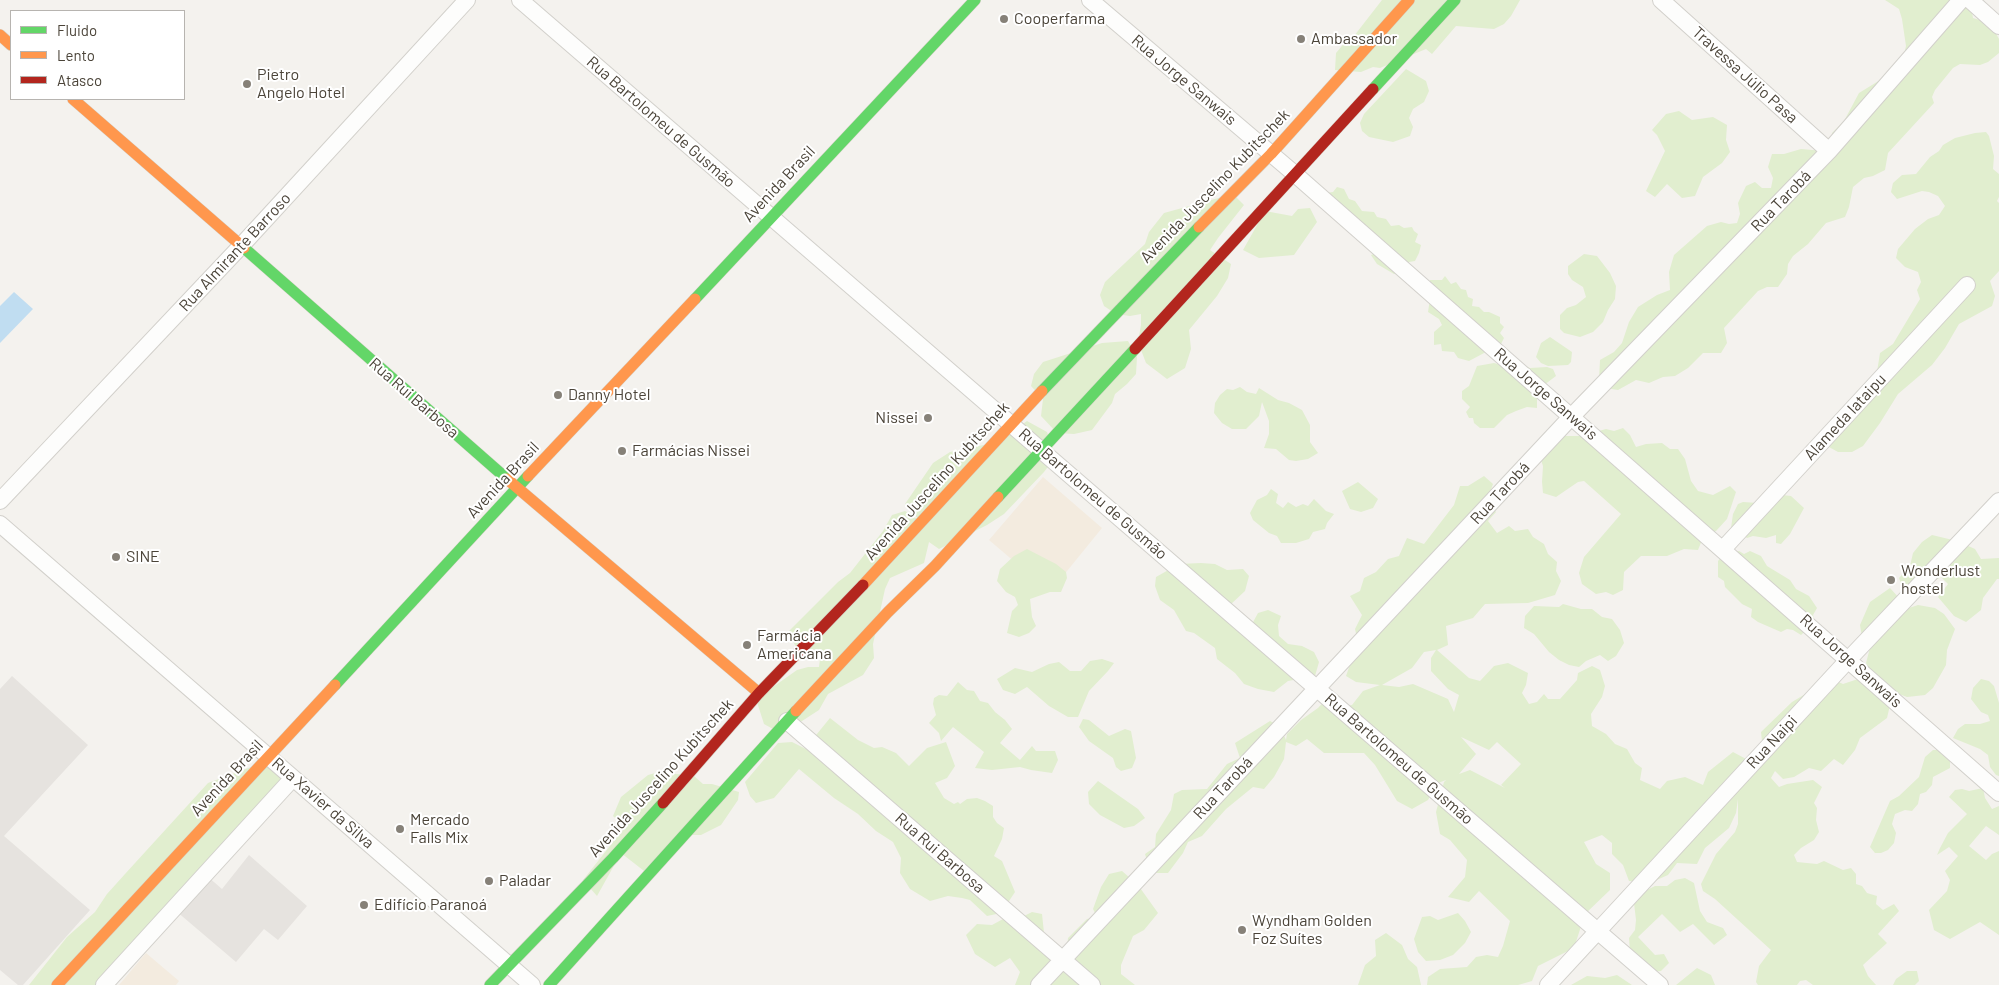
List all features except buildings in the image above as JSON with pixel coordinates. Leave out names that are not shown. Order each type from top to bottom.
[{"type":"main road","name":"Avenida Brasil","points":[[57,985],[517,488],[975,0]]},
{"type":"main road","name":"Avenida Juscelino Kubitschek","points":[[490,985],[613,858],[677,788],[758,693],[883,571],[927,515],[1125,303],[1272,154],[1409,0]]},
{"type":"main road","points":[[549,985],[676,841],[888,612],[934,566],[1041,448],[1100,388],[1456,0]]},
{"type":"main road","points":[[0,35],[10,44]]},
{"type":"main road","name":"Rua Rui Barbosa","points":[[74,100],[517,488],[758,693]]},
{"type":"main road","points":[[923,535],[927,515]]},
{"type":"main road","points":[[926,554],[934,566]]},
{"type":"main road","points":[[888,612],[889,598]]},
{"type":"street","name":"Rua Almirante Barroso","points":[[0,501],[241,246],[467,0]]},
{"type":"street","name":"Rua Bartolomeu de Gusmão","points":[[520,0],[1041,448],[1660,985]]},
{"type":"street","name":"Rua Jorge Sanwais","points":[[1090,0],[1272,154],[1849,659],[1999,793]]},
{"type":"street","name":"Travessa Júlio Pasa","points":[[1661,0],[1829,150]]},
{"type":"street","name":"Rua Tarobá","points":[[1039,985],[1572,416],[1829,150],[1961,0]]},
{"type":"street","points":[[1970,0],[1999,26]]},
{"type":"street","name":"Alameda Iataipu","points":[[1723,549],[1967,285]]},
{"type":"street","name":"Rua Naipi","points":[[1548,985],[1849,659],[1999,501]]},
{"type":"street","name":"Rua Xavier da Silva","points":[[0,524],[532,985]]},
{"type":"street","name":"Rua Rui Barbosa","points":[[787,722],[1092,985]]},
{"type":"street","points":[[104,985],[293,778]]},
{"type":"shaded area","points":[[1043,477],[1102,528],[1050,592],[989,540]]},
{"type":"shaded area","points":[[12,676],[88,745],[4,836],[90,910],[23,985],[18,985],[0,970],[0,689]]},
{"type":"shaded area","points":[[249,855],[307,906],[278,940],[264,929],[236,962],[176,911],[207,876],[222,889]]},
{"type":"shaded area","points":[[146,953],[179,981],[176,985],[119,985]]},
{"type":"green space","points":[[1382,0],[1520,0],[1504,24],[1494,29],[1456,26],[1432,54],[1426,49],[1380,68],[1373,67],[1361,72],[1335,70],[1336,53],[1347,40],[1354,36]]},
{"type":"green space","points":[[1885,0],[1964,0],[1971,6],[1973,18],[1990,23],[1999,39],[1999,53],[1988,62],[1980,65],[1960,64],[1953,68],[1935,90],[1932,97],[1934,103],[1888,153],[1885,170],[1864,178],[1853,187],[1845,217],[1826,223],[1808,244],[1793,256],[1788,264],[1787,274],[1778,287],[1767,287],[1758,291],[1724,328],[1727,343],[1721,353],[1703,353],[1688,368],[1675,376],[1663,377],[1649,383],[1636,380],[1618,390],[1605,388],[1599,380],[1600,360],[1614,352],[1622,343],[1629,322],[1638,307],[1657,295],[1670,290],[1669,272],[1674,255],[1707,226],[1721,222],[1737,223],[1740,214],[1738,203],[1746,186],[1755,182],[1762,188],[1771,188],[1773,178],[1768,167],[1772,154],[1784,154],[1801,149],[1824,151],[1831,144],[1832,133],[1844,121],[1859,93],[1885,77],[1903,58],[1906,46],[1899,9]]},
{"type":"green space","points":[[1406,69],[1426,81],[1429,91],[1424,102],[1413,109],[1409,118],[1413,127],[1410,136],[1393,142],[1369,137],[1362,131],[1360,123],[1364,114]]},
{"type":"green space","points":[[1679,111],[1692,120],[1713,117],[1727,125],[1726,140],[1730,152],[1722,163],[1703,177],[1695,196],[1682,198],[1667,184],[1655,197],[1646,191],[1665,151],[1657,135],[1652,130],[1666,114]]},
{"type":"green space","points":[[1986,132],[1989,136],[1994,156],[1993,169],[1999,174],[1999,197],[1997,201],[1999,203],[1999,271],[1990,281],[1995,296],[1992,306],[1959,324],[1945,348],[1932,365],[1898,394],[1863,446],[1852,452],[1838,452],[1829,447],[1828,437],[1877,372],[1880,353],[1893,344],[1920,299],[1917,290],[1921,282],[1918,272],[1905,267],[1896,258],[1898,249],[1915,229],[1928,219],[1939,215],[1945,206],[1938,196],[1929,192],[1922,191],[1897,199],[1891,192],[1893,183],[1902,175],[1916,174],[1943,145],[1955,138]]},
{"type":"green space","points":[[1337,187],[1344,189],[1349,199],[1355,201],[1362,211],[1374,212],[1377,217],[1386,219],[1391,226],[1412,227],[1418,234],[1415,242],[1421,245],[1419,253],[1415,261],[1409,262],[1407,271],[1394,274],[1377,264],[1371,255],[1376,253],[1326,193],[1333,192]]},
{"type":"green space","points":[[1233,194],[1244,205],[1210,250],[1231,264],[1228,278],[1217,296],[1189,330],[1191,349],[1185,368],[1167,379],[1146,363],[1138,342],[1141,314],[1130,316],[1116,314],[1104,306],[1100,295],[1105,282],[1145,244],[1149,232],[1164,213]]},
{"type":"green space","points":[[1310,208],[1317,222],[1294,255],[1259,258],[1243,250],[1265,211],[1292,216],[1298,209]]},
{"type":"green space","points":[[1584,254],[1597,256],[1610,273],[1616,286],[1615,299],[1603,322],[1593,332],[1580,337],[1564,333],[1560,329],[1560,315],[1567,308],[1576,305],[1586,297],[1583,287],[1572,280],[1568,274],[1568,266]]},
{"type":"green space","points":[[1445,276],[1451,284],[1456,282],[1461,289],[1466,290],[1468,297],[1473,299],[1472,306],[1479,307],[1484,312],[1500,317],[1500,323],[1504,327],[1500,333],[1504,338],[1501,344],[1469,361],[1458,358],[1454,352],[1442,351],[1441,344],[1434,345],[1434,332],[1442,325],[1439,319],[1428,312],[1430,280],[1442,280]]},
{"type":"green space","points":[[1550,337],[1572,352],[1571,362],[1568,365],[1548,366],[1541,363],[1536,357],[1541,343]]},
{"type":"green space","points":[[1128,341],[1137,357],[1136,374],[1115,394],[1112,403],[1092,430],[1074,434],[1057,433],[1041,416],[1043,399],[1031,386],[1034,374],[1043,362],[1102,343]]},
{"type":"green space","points":[[1494,363],[1505,366],[1524,365],[1530,368],[1547,367],[1553,369],[1556,376],[1540,388],[1537,397],[1537,408],[1527,407],[1507,415],[1494,428],[1480,428],[1474,423],[1473,418],[1469,418],[1466,412],[1470,407],[1462,399],[1462,391],[1469,386],[1477,366]]},
{"type":"green space","points":[[1240,387],[1247,392],[1256,394],[1259,388],[1278,400],[1302,410],[1310,425],[1310,442],[1318,453],[1308,459],[1296,461],[1289,460],[1276,449],[1264,448],[1269,434],[1269,421],[1262,402],[1259,416],[1246,429],[1232,429],[1222,423],[1214,413],[1215,403],[1227,389],[1233,390]]},
{"type":"green space","points":[[1027,421],[1047,432],[1056,456],[1044,472],[1004,514],[987,525],[939,549],[929,542],[924,563],[890,578],[885,589],[873,644],[874,658],[863,675],[828,694],[819,710],[782,734],[764,724],[756,699],[797,670],[819,667],[821,651],[796,647],[788,632],[838,582],[850,573],[883,531],[892,515],[905,511],[919,520],[905,504],[933,463],[950,452],[998,442]]},
{"type":"green space","points":[[1623,428],[1630,435],[1636,447],[1662,443],[1670,449],[1678,449],[1685,459],[1691,481],[1698,491],[1713,495],[1730,486],[1736,492],[1727,519],[1716,531],[1702,540],[1698,550],[1684,549],[1667,556],[1641,556],[1624,572],[1623,590],[1613,595],[1606,592],[1596,594],[1582,584],[1579,573],[1584,557],[1621,514],[1584,481],[1578,482],[1556,497],[1543,493],[1543,466],[1541,460],[1561,436],[1581,436],[1606,429],[1614,431]]},
{"type":"green space","points":[[1484,476],[1493,484],[1487,501],[1496,512],[1488,521],[1497,533],[1509,526],[1515,531],[1528,529],[1533,537],[1544,544],[1548,554],[1557,562],[1556,571],[1561,581],[1555,595],[1528,603],[1485,604],[1473,618],[1446,626],[1448,645],[1437,650],[1469,678],[1480,681],[1494,666],[1508,663],[1528,673],[1526,685],[1522,693],[1529,704],[1537,702],[1544,694],[1548,699],[1560,699],[1577,680],[1578,673],[1592,666],[1600,670],[1605,686],[1602,697],[1591,714],[1592,726],[1606,734],[1615,744],[1627,749],[1635,763],[1642,768],[1640,780],[1660,789],[1667,781],[1685,777],[1703,785],[1708,772],[1733,752],[1748,760],[1764,759],[1761,732],[1792,702],[1807,693],[1825,676],[1843,684],[1864,677],[1873,680],[1866,663],[1871,644],[1862,637],[1860,625],[1870,602],[1890,588],[1900,599],[1903,610],[1918,605],[1935,608],[1944,614],[1955,629],[1947,650],[1946,665],[1933,688],[1925,695],[1907,697],[1891,691],[1887,718],[1860,738],[1855,750],[1843,765],[1834,759],[1821,771],[1809,768],[1794,777],[1783,779],[1775,771],[1771,778],[1779,787],[1813,780],[1822,787],[1814,803],[1817,808],[1816,820],[1819,832],[1814,840],[1794,855],[1797,862],[1817,864],[1824,861],[1843,870],[1851,868],[1856,874],[1856,884],[1862,886],[1867,893],[1877,896],[1876,904],[1883,910],[1894,904],[1899,911],[1878,934],[1887,943],[1863,965],[1868,976],[1876,985],[1813,985],[1806,980],[1800,981],[1797,985],[1758,985],[1756,982],[1759,966],[1771,950],[1715,899],[1703,891],[1701,884],[1716,854],[1735,832],[1738,824],[1738,799],[1736,813],[1729,828],[1705,848],[1697,864],[1677,863],[1668,875],[1652,882],[1629,881],[1623,865],[1612,854],[1612,843],[1602,835],[1584,842],[1596,864],[1610,873],[1610,890],[1585,914],[1574,948],[1538,966],[1532,981],[1518,985],[1427,985],[1428,977],[1440,969],[1467,967],[1476,957],[1487,955],[1498,957],[1510,921],[1479,891],[1469,902],[1448,897],[1465,877],[1467,860],[1450,840],[1440,834],[1436,812],[1446,780],[1438,783],[1428,800],[1412,809],[1397,801],[1375,765],[1364,753],[1324,753],[1307,739],[1296,746],[1286,742],[1284,759],[1274,777],[1264,789],[1253,787],[1226,809],[1202,836],[1188,842],[1183,853],[1168,873],[1156,873],[1148,864],[1145,854],[1155,847],[1156,834],[1171,810],[1174,794],[1182,790],[1207,789],[1227,764],[1240,758],[1235,743],[1270,721],[1280,726],[1286,740],[1287,734],[1328,697],[1340,707],[1352,705],[1363,691],[1380,685],[1356,682],[1346,676],[1358,642],[1355,629],[1362,615],[1350,596],[1360,591],[1364,578],[1376,572],[1388,559],[1399,556],[1407,538],[1424,544],[1454,505],[1460,486],[1468,486]],"holes":[[[1436,650],[1431,658],[1431,671],[1448,689],[1459,695],[1454,712],[1448,699],[1413,684],[1399,687],[1382,685],[1412,668],[1424,652]],[[1461,737],[1489,750],[1497,742],[1521,764],[1501,785],[1505,788],[1470,770],[1459,774],[1476,754]]]},
{"type":"green space","points":[[1358,482],[1378,499],[1373,508],[1361,512],[1350,509],[1342,491]]},
{"type":"green space","points":[[1271,489],[1278,494],[1276,503],[1283,508],[1288,502],[1296,507],[1303,504],[1308,506],[1314,499],[1326,511],[1334,514],[1325,529],[1313,532],[1309,539],[1296,543],[1281,543],[1277,536],[1269,533],[1253,520],[1250,513],[1257,500],[1267,495]]},
{"type":"green space","points":[[1782,495],[1791,496],[1804,508],[1790,534],[1781,544],[1776,543],[1776,535],[1766,538],[1753,536],[1747,538],[1731,528],[1733,514],[1738,504],[1743,502],[1758,503]]},
{"type":"green space","points":[[1932,535],[1957,541],[1975,549],[1981,559],[1999,558],[1999,579],[1997,579],[1983,598],[1981,610],[1966,622],[1954,616],[1938,597],[1948,584],[1941,577],[1913,593],[1903,589],[1899,578],[1910,566],[1913,553],[1922,542]]},
{"type":"green space","points":[[1027,549],[1056,564],[1066,572],[1067,578],[1061,592],[1050,592],[1030,599],[1032,617],[1036,626],[1029,633],[1019,637],[1007,633],[1012,611],[1018,605],[1015,597],[1006,592],[997,581],[1000,569],[1014,556]]},
{"type":"green space","points":[[1739,551],[1744,554],[1750,551],[1761,556],[1767,566],[1790,580],[1796,589],[1809,596],[1817,608],[1813,615],[1815,622],[1801,635],[1787,629],[1781,632],[1758,622],[1751,617],[1752,609],[1742,604],[1725,587],[1724,581],[1718,577],[1718,561],[1723,555]]},
{"type":"green space","points":[[1179,564],[1215,564],[1227,570],[1243,569],[1249,576],[1245,591],[1230,605],[1252,624],[1258,613],[1268,610],[1281,616],[1278,625],[1279,636],[1288,644],[1302,646],[1314,652],[1319,662],[1315,676],[1288,681],[1274,692],[1258,689],[1244,684],[1235,673],[1217,659],[1215,648],[1194,633],[1186,631],[1174,610],[1160,600],[1155,586],[1156,577]]},
{"type":"green space","points":[[1563,604],[1581,609],[1592,609],[1602,617],[1612,619],[1620,630],[1624,643],[1616,656],[1608,661],[1600,655],[1586,661],[1579,667],[1569,665],[1549,652],[1534,634],[1524,628],[1525,616],[1534,606],[1559,607]]},
{"type":"green space","points":[[1102,659],[1114,663],[1089,691],[1078,717],[1068,717],[1049,706],[1027,687],[1015,694],[1003,690],[997,679],[1015,668],[1032,672],[1049,664],[1059,662],[1070,671],[1081,671],[1090,661]]},
{"type":"green space","points":[[1981,679],[1989,681],[1994,686],[1999,703],[1999,776],[1990,767],[1988,755],[1980,749],[1953,738],[1958,729],[1965,724],[1980,724],[1990,721],[1988,715],[1981,712],[1971,699],[1973,688]]},
{"type":"green space","points":[[958,682],[967,690],[974,691],[980,701],[988,703],[1005,720],[1012,729],[1000,743],[1020,760],[1032,746],[1036,751],[1055,751],[1058,760],[1052,773],[1020,767],[992,770],[975,768],[984,752],[953,727],[941,741],[939,733],[929,723],[936,715],[933,704],[934,698],[939,695],[947,696]]},
{"type":"green space","points":[[830,718],[858,740],[874,748],[882,747],[896,753],[909,766],[927,748],[946,742],[955,766],[947,778],[935,783],[944,798],[954,804],[958,802],[960,804],[967,799],[977,798],[985,801],[993,806],[993,817],[1004,828],[1002,839],[994,856],[1002,861],[1015,892],[1001,913],[987,916],[970,900],[962,898],[948,896],[930,901],[910,889],[900,873],[901,858],[893,842],[876,831],[858,814],[834,798],[799,769],[774,798],[756,803],[750,796],[745,782],[778,743],[792,742],[820,756],[812,740]]},
{"type":"green space","points":[[1083,719],[1089,720],[1109,736],[1125,729],[1131,731],[1136,758],[1132,768],[1121,771],[1116,767],[1113,758],[1089,741],[1079,727]]},
{"type":"green space","points":[[1933,750],[1943,750],[1950,759],[1950,768],[1933,777],[1932,785],[1926,792],[1920,794],[1918,804],[1912,811],[1905,810],[1895,814],[1892,824],[1896,833],[1894,843],[1888,850],[1875,853],[1870,847],[1890,801],[1899,796],[1919,777],[1925,757]]},
{"type":"green space","points":[[270,760],[291,779],[104,985],[29,985],[67,937],[95,912],[107,894],[208,783]]},
{"type":"green space","points":[[659,772],[694,776],[703,784],[712,784],[739,792],[738,800],[721,825],[701,835],[692,835],[648,874],[621,853],[597,896],[583,880],[625,827],[613,816],[621,797],[648,775]]},
{"type":"green space","points":[[1098,781],[1138,809],[1145,818],[1134,826],[1124,828],[1100,815],[1089,804],[1088,792]]},
{"type":"green space","points":[[1983,788],[1985,798],[1992,809],[1999,806],[1999,835],[1986,826],[1969,846],[1986,860],[1992,854],[1999,851],[1999,935],[1980,922],[1950,939],[1934,930],[1929,910],[1947,891],[1950,880],[1945,871],[1958,856],[1949,847],[1937,855],[1948,833],[1967,814],[1949,797],[1955,790],[1969,791]]},
{"type":"green space","points":[[1122,871],[1138,885],[1158,913],[1144,930],[1133,936],[1121,965],[1121,974],[1135,985],[1015,985],[1020,972],[1010,958],[995,967],[975,954],[966,935],[977,924],[992,925],[1003,919],[1018,919],[1032,912],[1042,914],[1045,942],[1067,950],[1068,938],[1087,919],[1097,917],[1093,909],[1101,887],[1109,874]]},
{"type":"green space","points":[[1685,878],[1694,883],[1700,911],[1707,922],[1723,928],[1727,935],[1714,945],[1693,924],[1680,932],[1662,914],[1638,937],[1655,955],[1664,954],[1669,963],[1661,971],[1652,972],[1630,952],[1629,938],[1635,930],[1636,920],[1634,903],[1641,893],[1655,886],[1667,886],[1675,880]]},
{"type":"green space","points":[[1458,913],[1471,932],[1465,943],[1453,955],[1440,960],[1426,961],[1418,952],[1414,939],[1422,917],[1430,916],[1438,920]]},
{"type":"green space","points":[[1386,933],[1402,945],[1408,959],[1417,967],[1421,985],[1358,985],[1365,965],[1376,956],[1375,940]]},
{"type":"green space","points":[[1697,968],[1711,975],[1715,985],[1676,985]]},
{"type":"green space","points":[[1907,971],[1917,971],[1919,981],[1915,985],[1893,985],[1896,979]]},
{"type":"green space","points":[[1617,975],[1632,985],[1571,985],[1587,976],[1605,978]]},
{"type":"water","points":[[14,292],[33,309],[0,343],[0,306]]},
{"type":"traffic: fast","points":[[695,299],[975,0]]},
{"type":"traffic: fast","points":[[1373,89],[1455,0]]},
{"type":"traffic: fast","points":[[1042,391],[1199,227]]},
{"type":"traffic: fast","points":[[244,248],[507,479]]},
{"type":"traffic: fast","points":[[998,497],[1135,349]]},
{"type":"traffic: fast","points":[[335,685],[528,476]]},
{"type":"traffic: fast","points":[[549,985],[796,711]]},
{"type":"traffic: fast","points":[[490,985],[613,858],[663,803]]},
{"type":"traffic: slow","points":[[1199,227],[1271,154],[1409,0]]},
{"type":"traffic: slow","points":[[0,35],[10,44]]},
{"type":"traffic: slow","points":[[74,100],[244,248]]},
{"type":"traffic: slow","points":[[528,476],[695,299]]},
{"type":"traffic: slow","points":[[863,585],[1042,391]]},
{"type":"traffic: slow","points":[[507,479],[759,693]]},
{"type":"traffic: slow","points":[[796,711],[888,612],[935,566],[998,497]]},
{"type":"traffic: slow","points":[[57,985],[335,685]]},
{"type":"traffic: jam","points":[[1135,349],[1373,89]]},
{"type":"traffic: jam","points":[[663,803],[759,693],[863,585]]},
{"type":"place","name":"Cooperfarma","points":[[1004,19]]},
{"type":"place","name":"Ambassador","points":[[1301,39]]},
{"type":"place","name":"Pietro Angelo Hotel","points":[[247,84]]},
{"type":"place","name":"Danny Hotel","points":[[558,395]]},
{"type":"place","name":"Nissei","points":[[928,418]]},
{"type":"place","name":"Farmácias Nissei","points":[[622,451]]},
{"type":"place","name":"SINE","points":[[116,557]]},
{"type":"place","name":"Wonderlust hostel","points":[[1891,580]]},
{"type":"place","name":"Farmácia Americana","points":[[747,645]]},
{"type":"place","name":"Mercado Falls Mix","points":[[400,829]]},
{"type":"place","name":"Paladar","points":[[489,881]]},
{"type":"place","name":"Edifício Paranoá","points":[[364,905]]},
{"type":"place","name":"Wyndham Golden Foz Suítes","points":[[1242,930]]}]
